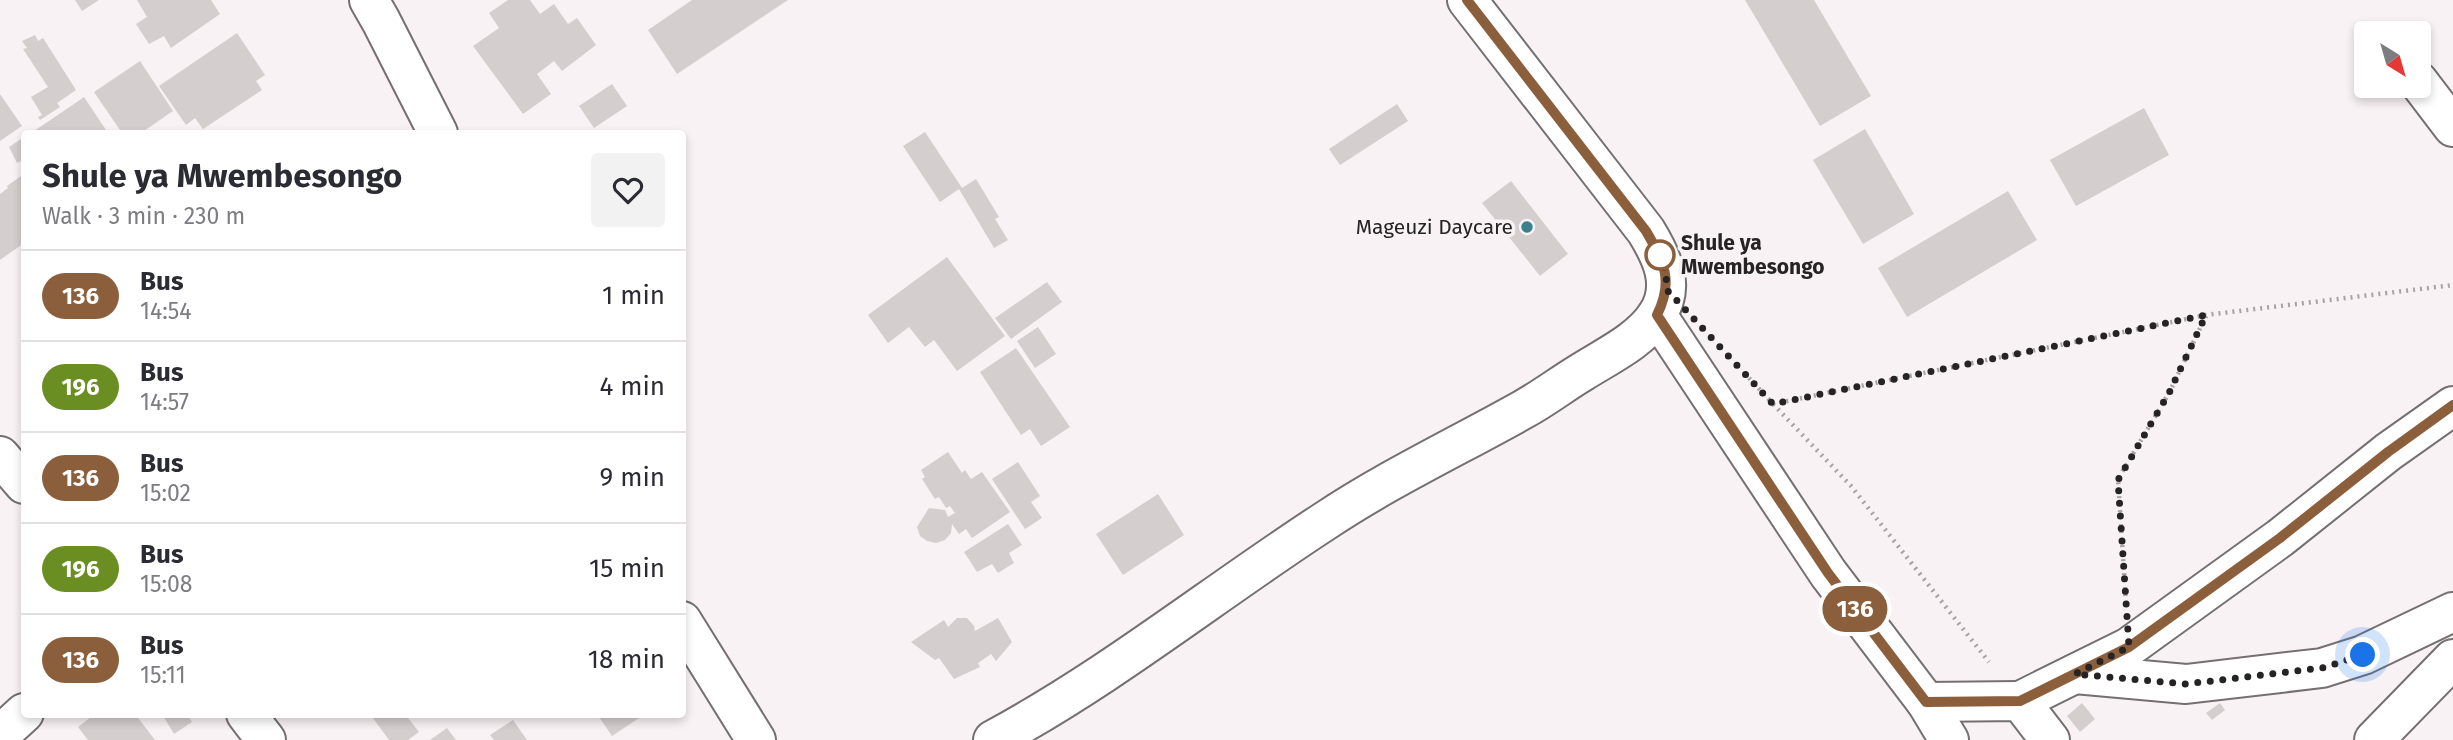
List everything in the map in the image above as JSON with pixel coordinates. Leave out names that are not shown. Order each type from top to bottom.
[{"type":"street","points":[[369,0],[436,130]]},
{"type":"street","points":[[993,740],[1071,694],[1326,520],[1527,408],[1636,337],[1657,315],[1663,303],[1667,282],[1660,255],[1646,231],[1467,0]]},
{"type":"street","points":[[2431,98],[2453,127]]},
{"type":"street","points":[[1657,315],[1828,573],[1926,702],[1949,740]]},
{"type":"street","points":[[1926,702],[2020,701],[2129,647],[2280,538],[2388,452],[2453,405]]},
{"type":"street","points":[[0,456],[21,480]]},
{"type":"street","points":[[2075,674],[2186,684],[2322,668],[2363,655],[2453,612]]},
{"type":"street","points":[[686,628],[755,740]]},
{"type":"street","points":[[2374,740],[2453,659]]},
{"type":"street","points":[[2020,701],[2050,740]]},
{"type":"street","points":[[0,734],[21,716]]},
{"type":"street","points":[[249,718],[266,740]]},
{"type":"path","points":[[1773,404],[2206,315],[2453,285]]},
{"type":"path","points":[[2129,647],[2118,480],[2169,393],[2206,315]]},
{"type":"path","points":[[1747,376],[1851,486],[2020,701]]},
{"type":"building","points":[[75,0],[99,0],[82,11]]},
{"type":"building","points":[[137,0],[211,0],[220,14],[171,48],[164,36],[149,44],[136,24],[147,17]]},
{"type":"building","points":[[508,0],[530,0],[540,14],[554,4],[568,24],[577,18],[596,45],[562,71],[554,61],[537,74],[551,94],[523,114],[473,46],[499,28],[489,13]]},
{"type":"building","points":[[692,0],[788,0],[677,74],[648,30]]},
{"type":"building","points":[[1745,0],[1814,0],[1871,96],[1820,126]]},
{"type":"building","points":[[237,33],[265,75],[256,81],[262,90],[203,129],[195,118],[186,125],[159,86]]},
{"type":"building","points":[[35,35],[38,41],[43,38],[76,90],[57,103],[60,107],[40,120],[38,117],[42,115],[31,97],[48,87],[23,49],[27,48],[22,41]]},
{"type":"building","points":[[140,61],[173,111],[145,130],[120,130],[94,92]]},
{"type":"building","points":[[612,84],[627,106],[594,128],[579,106]]},
{"type":"building","points":[[0,94],[22,126],[0,141]]},
{"type":"building","points":[[84,97],[106,130],[35,130]]},
{"type":"building","points":[[1397,104],[1408,121],[1340,165],[1329,149]]},
{"type":"building","points":[[2144,108],[2169,155],[2076,206],[2050,160]]},
{"type":"building","points":[[1865,129],[1914,214],[1863,244],[1813,160]]},
{"type":"building","points":[[925,132],[962,188],[976,179],[999,217],[995,219],[1008,240],[994,248],[959,189],[940,202],[903,146]]},
{"type":"building","points":[[21,139],[21,163],[17,163],[9,147]]},
{"type":"building","points":[[21,176],[21,245],[0,260],[0,194]]},
{"type":"building","points":[[1511,181],[1568,254],[1540,276],[1482,203]]},
{"type":"building","points":[[2008,191],[2037,240],[1907,317],[1878,268]]},
{"type":"building","points":[[947,257],[1005,336],[957,371],[934,340],[925,347],[909,327],[888,343],[868,315]]},
{"type":"building","points":[[1047,282],[1062,302],[1011,339],[995,318]]},
{"type":"building","points":[[1038,327],[1056,354],[1035,368],[1017,341]]},
{"type":"building","points":[[1016,348],[1070,427],[1041,446],[1030,429],[1021,435],[980,372]]},
{"type":"building","points":[[948,452],[962,473],[965,470],[971,479],[982,472],[1010,512],[972,538],[966,529],[959,534],[952,524],[951,533],[945,540],[936,543],[920,536],[917,527],[929,508],[945,510],[948,517],[955,513],[950,506],[946,508],[939,497],[935,499],[922,479],[925,477],[921,470]]},
{"type":"building","points":[[1018,462],[1040,496],[1031,502],[1042,518],[1025,529],[992,479]]},
{"type":"building","points":[[1158,494],[1184,535],[1123,575],[1096,534]]},
{"type":"building","points":[[1008,524],[1022,545],[1009,553],[1014,563],[998,573],[992,564],[977,572],[964,552]]},
{"type":"building","points":[[957,618],[967,618],[975,631],[998,618],[1012,642],[996,661],[991,654],[978,663],[980,667],[954,679],[939,658],[935,660],[911,642],[944,620],[948,627]]},
{"type":"building","points":[[2082,703],[2095,719],[2080,732],[2067,716]]},
{"type":"building","points":[[2220,703],[2225,710],[2212,720],[2206,713]]},
{"type":"building","points":[[90,718],[138,718],[155,740],[88,740],[78,727]]},
{"type":"building","points":[[164,718],[190,718],[192,722],[174,734]]},
{"type":"building","points":[[373,718],[408,718],[419,732],[408,740],[389,740]]},
{"type":"building","points":[[600,718],[639,718],[612,736]]},
{"type":"building","points":[[513,720],[527,740],[494,740],[490,735]]},
{"type":"building","points":[[447,728],[456,740],[430,740]]},
{"type":"bus line","name":"136","points":[[1467,0],[1646,231],[1660,255],[1667,282],[1667,290],[1657,315],[1828,573],[1926,702],[2020,701],[2129,647],[2280,538],[2388,452],[2453,405]]},
{"type":"place","name":"Mageuzi Daycare","points":[[1527,227]]},
{"type":"place","name":"Shule ya Mwembesongo","points":[[1660,255]]},
{"type":"route","points":[[1660,255],[1667,290],[1773,404],[2206,315],[2169,393],[2118,480],[2129,647],[2075,674],[2186,684],[2322,668],[2363,655]]}]
